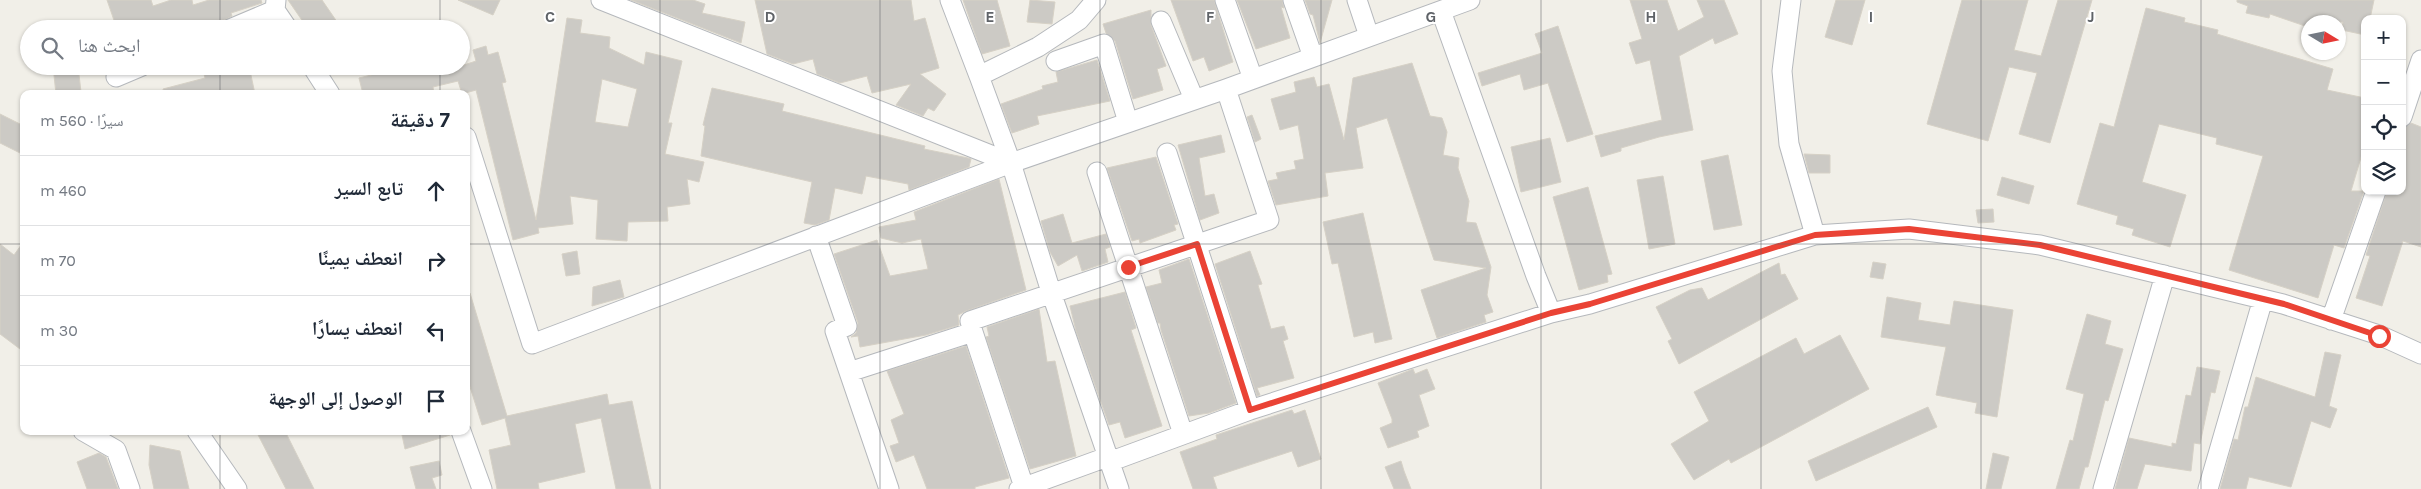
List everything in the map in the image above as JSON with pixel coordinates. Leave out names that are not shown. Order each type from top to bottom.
[{"type":"street","points":[[601,0],[1011,163]]},
{"type":"street","points":[[950,0],[1011,163],[1051,292],[1119,489]]},
{"type":"street","points":[[979,76],[1038,47],[1071,26],[1079,20],[1096,0]]},
{"type":"street","points":[[1225,0],[1253,79]]},
{"type":"street","points":[[1293,0],[1313,57]]},
{"type":"street","points":[[1357,0],[1369,36]]},
{"type":"street","points":[[470,150],[532,344],[1011,163],[1226,89],[1369,36],[1431,9],[1470,0]]},
{"type":"street","points":[[1791,0],[1782,71],[1789,144],[1815,235]]},
{"type":"street","points":[[247,20],[276,5],[284,20]]},
{"type":"street","points":[[1431,9],[1551,313]]},
{"type":"street","points":[[1161,21],[1194,100]]},
{"type":"street","points":[[1056,61],[1104,44],[1128,122]]},
{"type":"street","points":[[2406,109],[2417,86],[2421,60]]},
{"type":"street","points":[[116,77],[121,75]]},
{"type":"street","points":[[318,75],[327,90]]},
{"type":"street","points":[[1226,89],[1269,220],[1051,292],[970,321],[1022,488],[1250,410],[1551,313],[1590,304],[1815,235],[1909,229],[2040,245],[2262,299],[2379,336],[2421,354]]},
{"type":"street","points":[[1168,152],[1250,410]]},
{"type":"street","points":[[1097,172],[1183,434]]},
{"type":"street","points":[[2331,320],[2375,195]]},
{"type":"street","points":[[816,236],[847,326],[835,331],[889,489]]},
{"type":"street","points":[[2103,489],[2165,275]]},
{"type":"street","points":[[2208,489],[2262,299]]},
{"type":"street","points":[[849,372],[973,332]]},
{"type":"street","points":[[90,435],[116,450],[130,489]]},
{"type":"street","points":[[200,435],[237,489]]},
{"type":"street","points":[[462,435],[482,489]]},
{"type":"building","points":[[107,0],[151,0],[153,6],[171,0],[192,0],[193,5],[209,0],[261,0],[262,3],[231,13],[232,16],[225,20],[114,20]]},
{"type":"building","points":[[288,0],[322,0],[336,20],[302,20]]},
{"type":"building","points":[[458,0],[500,0],[493,15]]},
{"type":"building","points":[[631,0],[693,0],[705,4],[702,13],[745,22],[741,43]]},
{"type":"building","points":[[755,0],[911,0],[914,21],[925,18],[939,68],[920,74],[946,94],[934,111],[928,108],[923,116],[896,105],[911,84],[872,93],[867,76],[840,83],[817,74],[813,59],[793,64],[767,54]]},
{"type":"building","points":[[963,0],[997,0],[1010,46],[982,54]]},
{"type":"building","points":[[1030,0],[1055,2],[1052,24],[1027,22]]},
{"type":"building","points":[[1171,0],[1214,0],[1233,62],[1209,71],[1204,57],[1193,61]]},
{"type":"building","points":[[1237,0],[1282,0],[1284,8],[1281,7],[1290,38],[1256,49]]},
{"type":"building","points":[[1305,0],[1332,0],[1320,43],[1313,15],[1310,14]]},
{"type":"building","points":[[1630,0],[1667,0],[1678,31],[1704,17],[1697,0],[1724,0],[1738,34],[1715,44],[1713,38],[1679,56],[1693,130],[1621,148],[1621,151],[1601,157],[1595,136],[1662,120],[1650,60],[1636,64],[1629,43],[1642,39]]},
{"type":"building","points":[[1836,0],[1865,0],[1852,45],[1825,37]]},
{"type":"building","points":[[1962,0],[2028,0],[2014,50],[2041,56],[2058,0],[2092,0],[2050,143],[2019,134],[2037,73],[2009,67],[1988,141],[1927,124]]},
{"type":"building","points":[[2237,0],[2374,0],[2371,15],[2361,15],[2361,34],[2346,31],[2346,15],[2301,15],[2301,25],[2270,14],[2269,18],[2246,13],[2248,6],[2237,2]]},
{"type":"building","points":[[2146,8],[2185,18],[2184,22],[2218,30],[2217,34],[2333,69],[2327,90],[2361,97],[2361,157],[2351,191],[2361,191],[2363,195],[2344,248],[2334,245],[2318,298],[2229,270],[2263,156],[2216,144],[2217,138],[2159,124],[2142,182],[2186,195],[2170,247],[2132,235],[2134,229],[2116,224],[2118,216],[2077,204],[2100,123],[2114,127]]},
{"type":"building","points":[[1151,10],[1151,25],[1166,66],[1157,69],[1163,90],[1133,99],[1115,41],[1106,33],[1103,24]]},
{"type":"building","points":[[567,18],[582,20],[580,33],[610,37],[609,48],[644,65],[646,52],[682,61],[668,123],[672,123],[665,154],[704,162],[699,182],[687,179],[690,204],[667,207],[668,221],[628,222],[627,241],[596,239],[598,200],[570,196],[573,224],[538,228],[539,233],[513,240],[476,90],[470,92],[470,90],[461,90],[458,81],[433,87],[433,90],[362,90],[359,78],[371,75],[470,75],[470,63],[476,61],[473,50],[486,46],[488,55],[498,52],[506,82],[502,83],[536,220]],"holes":[[[602,79],[637,89],[628,127],[595,122]]]},
{"type":"building","points":[[1558,26],[1593,134],[1567,142],[1548,83],[1524,90],[1520,74],[1482,86],[1478,73],[1542,53],[1535,34]]},
{"type":"building","points":[[1097,60],[1110,101],[1037,116],[1039,124],[1012,133],[1001,104],[1043,89],[1042,86],[1058,82],[1056,72]]},
{"type":"building","points":[[1412,63],[1430,116],[1442,118],[1447,132],[1443,155],[1459,158],[1458,168],[1469,201],[1466,222],[1476,223],[1491,267],[1487,295],[1493,312],[1484,315],[1486,322],[1437,338],[1421,290],[1486,268],[1434,260],[1387,118],[1356,128],[1363,168],[1325,173],[1328,196],[1276,205],[1268,181],[1278,179],[1276,173],[1296,169],[1294,161],[1304,159],[1298,125],[1280,130],[1271,99],[1296,92],[1294,82],[1314,77],[1317,87],[1329,84],[1344,140],[1353,78]]},
{"type":"building","points":[[54,75],[79,75],[81,90],[56,90]]},
{"type":"building","points":[[204,75],[251,75],[254,90],[163,90],[205,78]]},
{"type":"building","points":[[712,88],[784,104],[782,111],[925,146],[924,149],[968,158],[971,159],[969,167],[909,190],[908,184],[866,176],[862,194],[835,188],[829,220],[815,225],[804,223],[812,182],[701,156],[705,126],[703,125]]},
{"type":"building","points":[[0,114],[20,124],[20,153],[0,143]]},
{"type":"building","points":[[1252,115],[1261,139],[1255,142],[1247,117]]},
{"type":"building","points":[[2411,123],[2421,127],[2421,247],[2403,241],[2382,306],[2356,298],[2370,256],[2366,255],[2386,195],[2406,195],[2406,126]]},
{"type":"building","points":[[1221,135],[1225,152],[1199,158],[1205,196],[1214,194],[1219,213],[1200,220],[1178,145]]},
{"type":"building","points":[[1550,138],[1561,182],[1521,192],[1511,147]]},
{"type":"building","points":[[1804,154],[1830,155],[1830,173],[1809,173]]},
{"type":"building","points":[[1728,155],[1742,225],[1714,230],[1701,161]]},
{"type":"building","points":[[1156,157],[1178,224],[1174,225],[1176,230],[1140,243],[1139,239],[1132,241],[1107,168]]},
{"type":"building","points":[[1663,176],[1675,244],[1649,249],[1637,180]]},
{"type":"building","points":[[2002,177],[2034,186],[2029,204],[1997,195]]},
{"type":"building","points":[[999,179],[1026,290],[958,315],[959,325],[926,335],[860,347],[858,336],[851,337],[856,333],[858,323],[834,254],[877,240],[890,276],[928,269],[921,239],[902,243],[881,238],[879,227],[916,220],[914,212]]},
{"type":"building","points":[[1588,187],[1612,274],[1607,275],[1608,282],[1579,290],[1553,197]]},
{"type":"building","points":[[1993,209],[1994,222],[1978,223],[1976,210]]},
{"type":"building","points":[[1363,213],[1392,339],[1375,343],[1373,332],[1354,337],[1338,263],[1332,264],[1323,222]]},
{"type":"building","points":[[1063,214],[1072,243],[1106,234],[1110,247],[1105,249],[1108,262],[1082,271],[1077,255],[1058,266],[1050,252],[1041,221]]},
{"type":"building","points":[[0,244],[14,255],[20,247],[20,349],[0,334]]},
{"type":"building","points":[[577,251],[580,274],[566,276],[562,254]]},
{"type":"building","points":[[1250,251],[1262,284],[1258,285],[1271,329],[1284,326],[1288,339],[1283,341],[1294,378],[1257,388],[1260,395],[1257,396],[1215,264]]},
{"type":"building","points":[[1189,259],[1236,403],[1209,413],[1189,416],[1160,323],[1158,323],[1146,287],[1162,283],[1159,270]]},
{"type":"building","points":[[1873,262],[1886,264],[1883,279],[1870,277]]},
{"type":"building","points":[[1779,263],[1781,275],[1785,274],[1798,299],[1679,364],[1668,341],[1672,339],[1656,307],[1690,290],[1702,288],[1708,300]]},
{"type":"building","points":[[620,280],[624,297],[592,306],[593,287]]},
{"type":"building","points":[[1125,292],[1136,328],[1131,330],[1162,426],[1125,438],[1120,422],[1109,425],[1076,331],[1070,306]]},
{"type":"building","points":[[470,293],[507,416],[607,394],[609,405],[632,401],[651,489],[616,489],[601,418],[575,424],[585,472],[538,483],[539,489],[497,489],[489,450],[511,445],[505,418],[482,425],[470,387]]},
{"type":"building","points":[[1887,297],[1921,303],[1918,320],[1950,325],[1954,301],[2013,310],[1997,417],[1975,413],[1977,403],[1936,395],[1946,347],[1881,337]]},
{"type":"building","points":[[1039,309],[1047,362],[1055,361],[1076,456],[1030,469],[986,337],[989,336],[987,327]]},
{"type":"building","points":[[2087,314],[2111,321],[2105,344],[2123,349],[2108,401],[2105,400],[2088,467],[2085,467],[2079,489],[2056,489],[2070,440],[2073,441],[2084,394],[2066,389]]},
{"type":"building","points":[[1840,335],[1869,389],[1731,463],[1729,459],[1694,480],[1671,444],[1709,421],[1694,392],[1796,338],[1804,354]]},
{"type":"building","points":[[966,346],[1009,478],[975,487],[975,489],[927,489],[914,455],[896,462],[890,446],[899,443],[891,420],[904,414],[887,371]]},
{"type":"building","points":[[2325,352],[2341,355],[2329,406],[2337,409],[2330,428],[2311,421],[2291,487],[2249,477],[2246,489],[2220,489],[2234,439],[2238,440],[2245,407],[2248,407],[2256,377],[2315,397]]},
{"type":"building","points":[[2197,367],[2220,371],[2215,393],[2211,392],[2200,444],[2194,443],[2191,471],[2145,464],[2137,489],[2115,489],[2129,438],[2172,447],[2172,443],[2176,444],[2186,395],[2191,396]]},
{"type":"building","points":[[1413,369],[1415,374],[1427,369],[1435,389],[1419,395],[1429,426],[1417,431],[1419,437],[1388,448],[1380,428],[1392,423],[1392,419],[1378,383]]},
{"type":"building","points":[[1928,407],[1937,427],[1816,481],[1808,461]]},
{"type":"building","points":[[1292,410],[1294,414],[1305,410],[1321,459],[1298,467],[1292,451],[1213,477],[1217,489],[1193,489],[1180,452],[1217,439],[1216,435]]},
{"type":"building","points":[[258,435],[287,435],[314,489],[286,489]]},
{"type":"building","points":[[402,435],[450,435],[405,449]]},
{"type":"building","points":[[150,445],[180,451],[189,489],[154,489],[149,465]]},
{"type":"building","points":[[99,453],[106,457],[118,489],[87,489],[77,462]]},
{"type":"building","points":[[1993,453],[2009,457],[2001,489],[1986,489]]},
{"type":"building","points":[[439,461],[442,475],[432,478],[436,489],[416,489],[410,467]]},
{"type":"building","points":[[1401,461],[1411,489],[1394,489],[1385,467]]},
{"type":"route","points":[[1128,267],[1197,244],[1250,410],[1551,313],[1590,304],[1815,235],[1909,229],[2040,245],[2284,304],[2379,336]]}]
